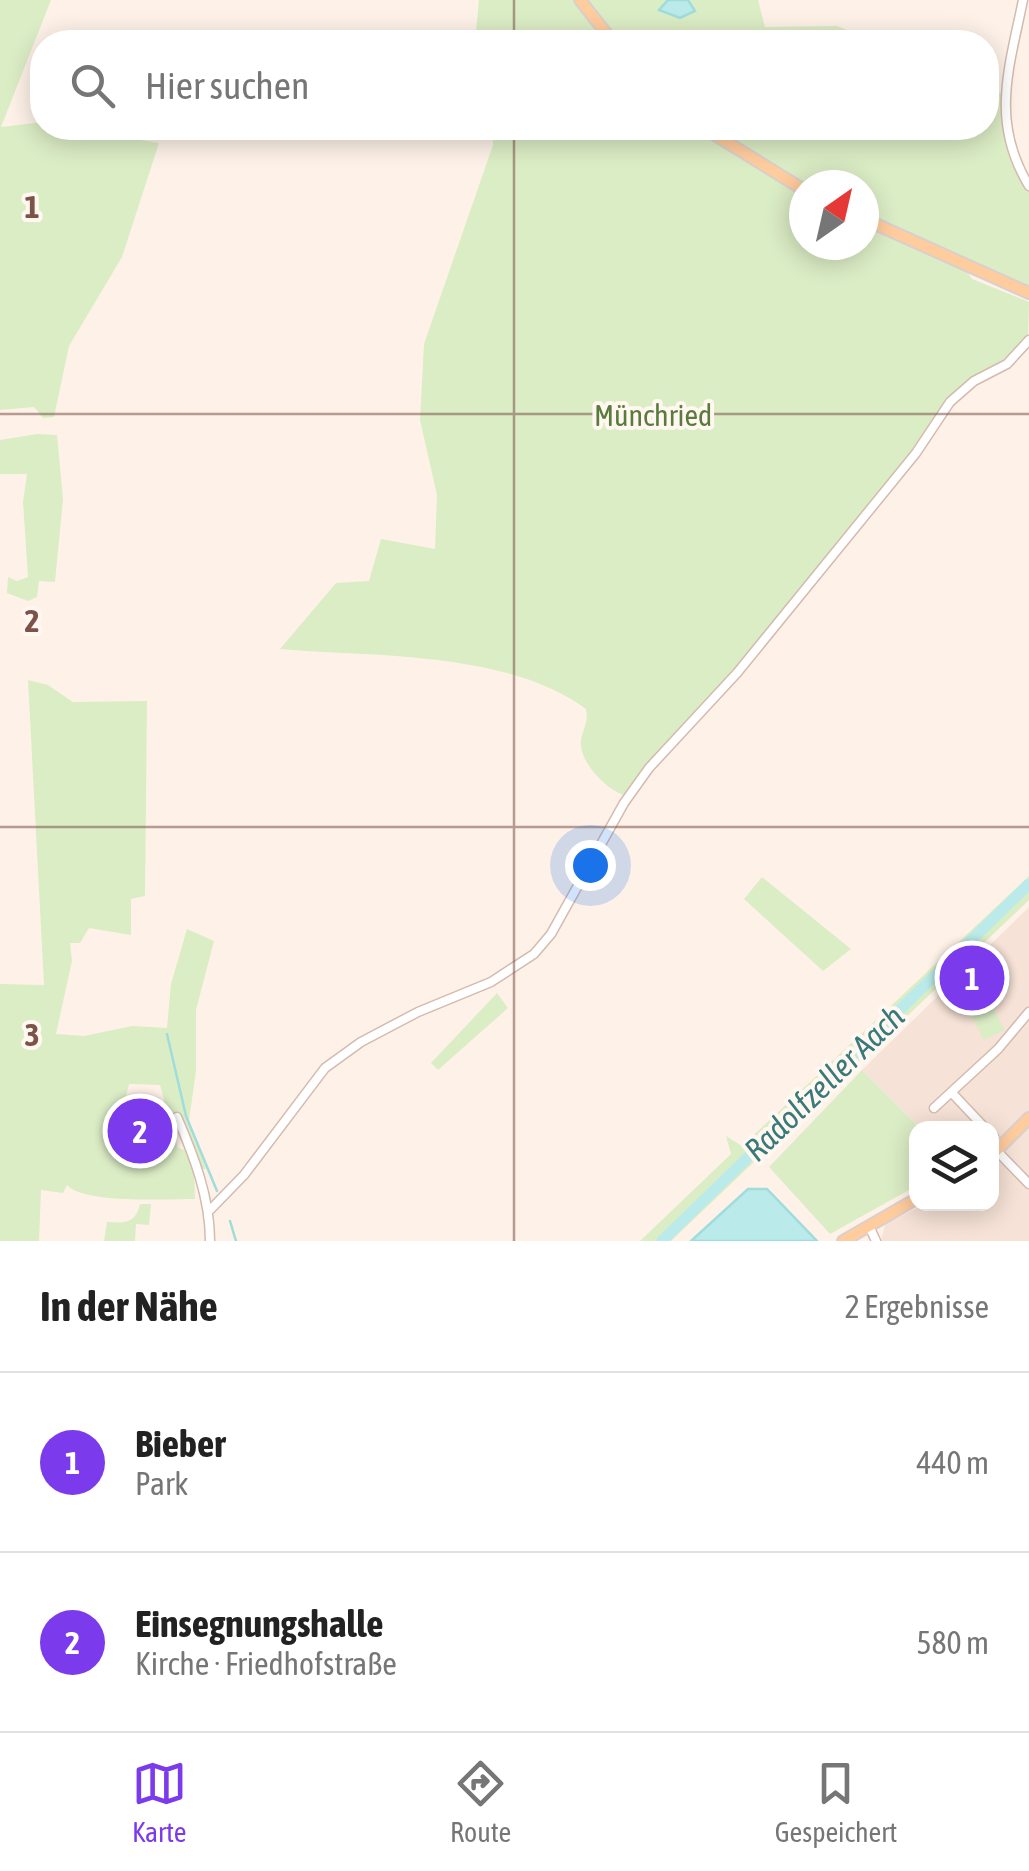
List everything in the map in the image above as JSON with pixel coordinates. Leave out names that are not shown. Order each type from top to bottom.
[{"type":"main road","points":[[580,0],[604,30]]},
{"type":"main road","points":[[723,140],[789,181]]},
{"type":"main road","points":[[879,226],[1029,293]]},
{"type":"main road","points":[[999,1148],[1029,1118]]},
{"type":"main road","points":[[843,1241],[909,1203]]},
{"type":"street","points":[[1024,0],[1003,115],[1029,186]]},
{"type":"street","points":[[209,1209],[244,1175],[325,1068],[418,1012],[492,982],[519,966],[545,942],[632,791],[737,673],[962,389],[1007,364],[1029,340]]},
{"type":"street","points":[[934,1108],[1029,1012]]},
{"type":"street","points":[[952,1093],[978,1121]]},
{"type":"street","points":[[176,1117],[196,1162],[209,1209],[210,1241]]},
{"type":"street","points":[[999,1157],[1029,1184]]},
{"type":"street","points":[[869,1226],[876,1241]]},
{"type":"shaded area","points":[[1029,907],[1029,1241],[881,1241],[885,1224],[911,1211],[999,1211],[999,1121],[913,1121],[862,1070]]},
{"type":"green space","points":[[0,0],[51,0],[39,30],[30,30],[30,53],[1,127],[30,124],[30,140],[159,143],[122,257],[69,346],[54,417],[43,418],[34,407],[0,410]]},
{"type":"green space","points":[[479,0],[668,0],[660,10],[694,12],[688,0],[758,0],[765,27],[837,26],[847,30],[476,30]]},
{"type":"green space","name":"Münchried","points":[[999,93],[1005,94],[1003,115],[1029,186],[1029,293],[963,266],[972,279],[1029,302],[1028,336],[1006,361],[961,388],[736,673],[623,795],[601,780],[584,756],[581,740],[586,709],[554,690],[518,676],[439,660],[280,649],[336,583],[369,581],[381,539],[435,549],[437,495],[420,420],[424,344],[493,140],[999,140]]},
{"type":"green space","points":[[57,435],[63,499],[55,582],[39,581],[37,597],[28,601],[7,593],[8,577],[17,581],[28,577],[23,502],[27,474],[0,474],[0,440]]},
{"type":"green space","points":[[28,680],[48,685],[73,702],[147,701],[145,896],[131,899],[131,935],[89,928],[80,943],[70,943],[72,961],[56,1034],[84,1036],[132,1026],[167,1028],[171,984],[187,929],[214,941],[196,1010],[196,1071],[189,1120],[206,1169],[198,1169],[177,1117],[168,1113],[178,1148],[188,1151],[194,1166],[195,1199],[108,1198],[67,1185],[63,1193],[41,1190],[39,1241],[0,1241],[0,984],[44,985]],"holes":[[[129,1084],[160,1085],[167,1111],[123,1109]]]},
{"type":"green space","points":[[1029,876],[1029,900],[671,1241],[640,1241],[731,1154],[726,1136],[742,1146]]},
{"type":"green space","points":[[762,877],[851,949],[823,971],[744,899]]},
{"type":"green space","points":[[981,962],[986,995],[1005,1030],[984,1040],[955,985]]},
{"type":"green space","points":[[497,993],[508,1008],[438,1070],[431,1063]]},
{"type":"green space","points":[[862,1070],[913,1121],[909,1121],[909,1190],[830,1234],[769,1167]]},
{"type":"green space","points":[[140,1204],[151,1204],[149,1225],[136,1224],[135,1241],[104,1241],[107,1222],[128,1221]]},
{"type":"water","points":[[668,0],[688,0],[695,11],[680,18],[659,10]]},
{"type":"water","points":[[748,1189],[767,1189],[817,1241],[691,1241]]},
{"type":"waterway","name":"Radolfzeller Aach","points":[[662,1241],[1029,884]]},
{"type":"waterway","points":[[167,1034],[186,1116],[217,1191]]},
{"type":"waterway","points":[[230,1221],[236,1241]]},
{"type":"place","name":"Bieber","points":[[972,978]]},
{"type":"place","name":"Einsegnungshalle","points":[[140,1131]]}]
